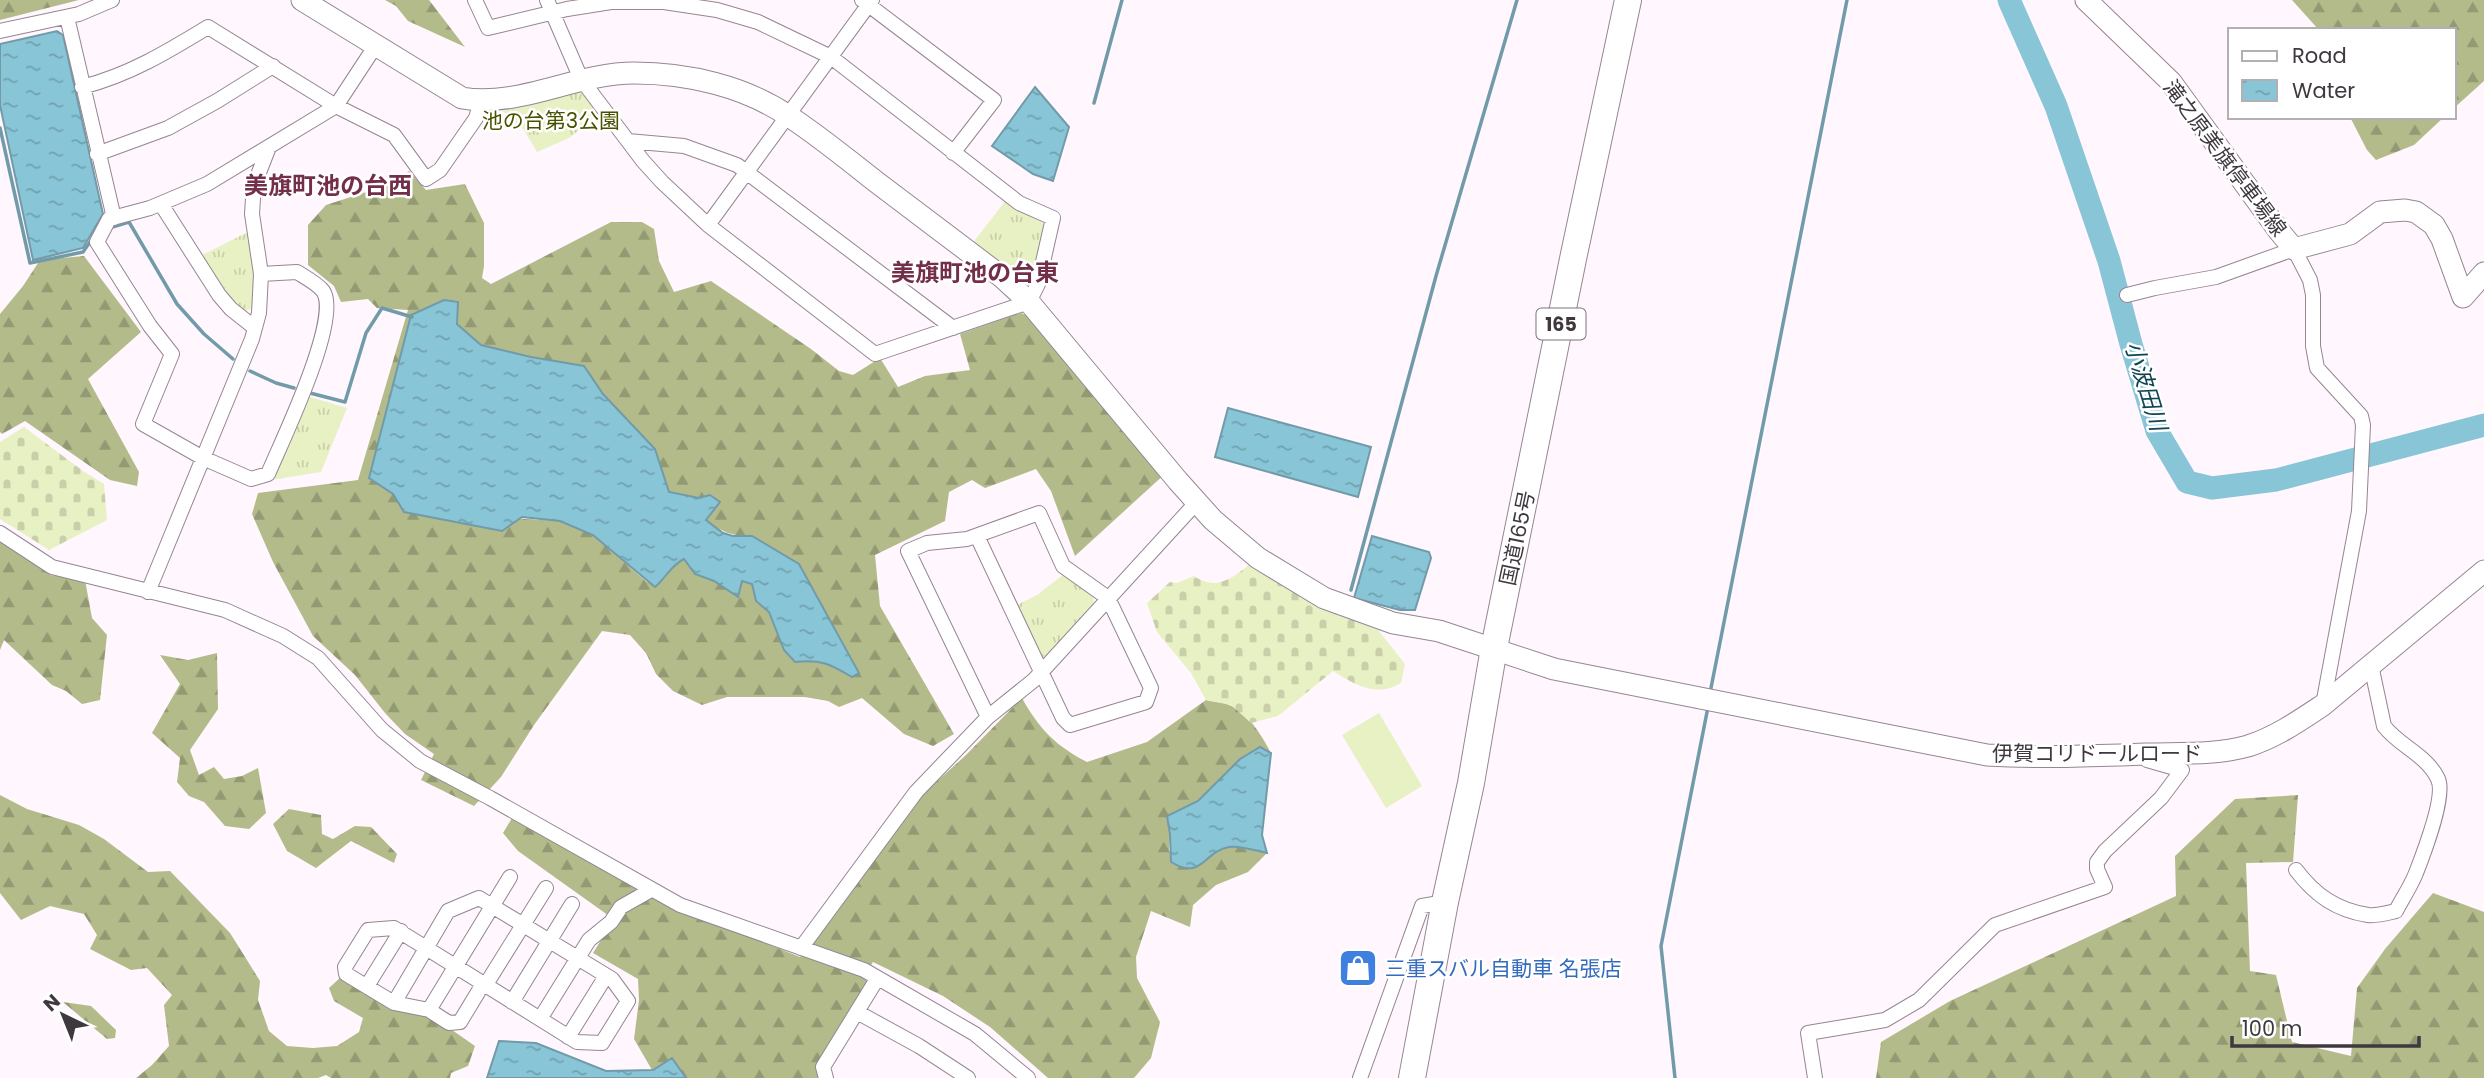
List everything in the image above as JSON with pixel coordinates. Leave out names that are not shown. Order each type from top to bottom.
[{"type":"highway","name":"国道165号","points":[[1412,1078],[1445,902],[1471,783],[1494,648],[1628,0]]},
{"type":"street","points":[[0,31],[66,17],[112,0]]},
{"type":"street","points":[[82,87],[132,71],[208,27],[336,106],[394,135],[426,178],[440,170],[476,118],[481,101],[456,95],[302,0]]},
{"type":"street","points":[[475,0],[488,28],[549,6],[611,2],[678,4],[717,10],[758,22],[831,57],[1018,203],[1053,218],[1038,284],[1028,302],[875,354],[708,225],[662,182],[581,79],[549,6]]},
{"type":"street","name":"滝之原美旗停車場線","points":[[2086,0],[2171,82],[2294,249],[2343,237],[2380,212],[2410,210],[2426,218],[2438,232],[2463,297],[2484,273]]},
{"type":"street","points":[[708,225],[831,57],[867,2],[994,100],[953,153]]},
{"type":"street","points":[[66,17],[111,219]]},
{"type":"street","points":[[261,275],[297,271],[323,291],[327,303],[318,354],[268,474],[251,479],[203,458],[143,424],[172,355],[150,326],[97,242],[111,219],[161,204],[207,184],[336,106],[376,45]]},
{"type":"street","points":[[97,154],[168,128],[273,66]]},
{"type":"street","name":"伊賀コリドールロード","points":[[481,101],[497,100],[581,79],[632,73],[674,74],[733,89],[788,115],[1002,277],[1028,302],[1196,503],[1232,538],[1258,558],[1324,598],[1393,623],[1439,631],[1554,669],[1987,755],[2036,758],[2205,753],[2245,746],[2282,732],[2323,705],[2484,571]]},
{"type":"street","points":[[628,141],[684,146],[725,159],[748,172],[953,328]]},
{"type":"street","points":[[148,592],[255,328],[259,313],[261,275],[253,206],[258,175],[268,147]]},
{"type":"street","points":[[161,204],[219,295],[231,309],[255,328]]},
{"type":"street","points":[[2127,295],[2216,277],[2294,249],[2310,280],[2313,295],[2313,346],[2317,368],[2361,416],[2362,440],[2356,531],[2323,705]]},
{"type":"street","points":[[801,948],[916,792],[988,717],[1041,672],[1196,503]]},
{"type":"street","points":[[977,536],[1063,718],[1070,725],[1146,702],[1152,688],[1108,598],[1063,566],[1039,513],[967,539],[927,543],[908,551],[988,717]]},
{"type":"street","points":[[0,533],[52,568],[225,610],[283,636],[310,651],[334,673],[382,730],[420,761],[680,905],[854,966],[975,1034],[1028,1078]]},
{"type":"street","points":[[2296,870],[2311,890],[2328,902],[2370,915],[2396,911],[2415,875],[2439,798],[2438,780],[2417,754],[2389,733],[2384,726],[2371,665]]},
{"type":"street","points":[[1815,1078],[1808,1033],[1885,1020],[1919,999],[1994,925],[2105,887],[2097,869],[2097,862],[2105,851],[2161,798],[2182,770],[2129,755]]},
{"type":"street","points":[[429,1010],[510,877]]},
{"type":"street","points":[[394,1003],[428,948],[448,911],[479,898],[493,906],[523,924],[550,940],[617,984],[628,1001],[602,1044],[577,1042],[568,1037],[485,986],[455,965],[428,948],[401,931],[394,928],[368,930],[345,967],[346,974],[394,1003],[429,1010],[449,1023],[460,1021],[480,989],[485,986],[523,924],[546,888]]},
{"type":"street","points":[[540,1019],[589,940],[611,922],[621,906],[651,890]]},
{"type":"street","points":[[1360,1078],[1422,906],[1445,902]]},
{"type":"street","points":[[512,1002],[572,904]]},
{"type":"street","points":[[367,986],[401,931]]},
{"type":"street","points":[[568,1037],[606,975]]},
{"type":"street","points":[[826,1078],[823,1067],[877,979]]},
{"type":"street","points":[[857,1012],[919,1045],[968,1078]]},
{"type":"green space","points":[[0,0],[79,0],[0,20]]},
{"type":"green space","points":[[385,0],[429,0],[465,47],[408,21],[396,6]]},
{"type":"green space","points":[[2292,0],[2484,0],[2484,81],[2456,106],[2456,28],[2317,28]]},
{"type":"green space","name":"池の台第3公園","points":[[573,89],[584,94],[601,113],[569,138],[537,152],[522,127],[499,108]]},
{"type":"green space","points":[[2351,119],[2442,119],[2414,145],[2376,160],[2367,150]]},
{"type":"green space","points":[[409,171],[426,190],[465,184],[484,223],[482,278],[491,284],[611,222],[642,222],[654,229],[659,261],[674,292],[711,281],[839,371],[853,375],[880,358],[898,387],[925,376],[970,370],[960,334],[1021,313],[1028,316],[1167,472],[1075,556],[1051,491],[1036,469],[985,488],[972,480],[949,492],[945,521],[875,555],[880,606],[954,734],[933,746],[904,734],[862,698],[839,707],[828,701],[805,697],[727,697],[702,705],[673,691],[656,674],[646,653],[630,635],[602,631],[534,725],[501,777],[474,806],[421,780],[434,754],[405,734],[355,675],[313,636],[273,562],[252,514],[258,493],[358,480],[408,310],[377,308],[368,299],[341,302],[334,286],[308,265],[308,225],[326,205],[391,184]],"holes":[[[458,302],[457,324],[481,345],[584,366],[603,394],[655,449],[669,492],[720,502],[705,519],[727,532],[752,536],[852,677],[834,666],[784,650],[769,612],[756,601],[752,584],[742,580],[737,597],[714,581],[695,574],[684,558],[674,563],[665,578],[647,582],[593,535],[560,521],[404,512],[393,494]]]},
{"type":"green space","points":[[1006,200],[1042,222],[1045,228],[1032,280],[1021,284],[972,244]]},
{"type":"green space","points":[[248,232],[255,279],[254,308],[242,312],[200,256]]},
{"type":"green space","points":[[84,256],[141,332],[88,379],[139,472],[137,486],[110,480],[25,421],[2,434],[0,432],[0,314],[40,260]]},
{"type":"green space","points":[[307,396],[347,408],[321,472],[271,480]]},
{"type":"green space","points":[[24,427],[104,484],[107,520],[49,550],[0,519],[0,442]]},
{"type":"green space","points":[[0,538],[50,575],[85,580],[92,618],[107,635],[100,700],[82,704],[66,691],[52,685],[4,640],[0,650]]},
{"type":"green space","points":[[1250,564],[1322,608],[1378,630],[1405,664],[1401,683],[1383,689],[1366,688],[1333,671],[1278,716],[1251,723],[1231,705],[1206,700],[1191,673],[1157,632],[1147,603],[1170,582],[1177,583],[1194,576],[1217,583]]},
{"type":"green space","points":[[1063,575],[1093,595],[1094,604],[1044,659],[1039,658],[1015,606],[1037,595]]},
{"type":"green space","points":[[217,653],[218,709],[190,750],[199,775],[214,767],[224,779],[242,776],[258,768],[266,813],[249,829],[225,826],[204,802],[189,796],[177,782],[180,758],[152,733],[180,684],[160,655],[188,660]]},
{"type":"green space","points":[[1022,698],[1049,736],[1087,762],[1147,742],[1206,700],[1236,708],[1259,732],[1271,753],[1260,747],[1240,759],[1198,801],[1167,816],[1169,851],[1220,850],[1231,846],[1267,853],[1248,872],[1216,885],[1193,905],[1190,927],[1151,911],[1136,957],[1137,978],[1160,1022],[1151,1058],[1134,1078],[1048,1078],[990,1027],[943,996],[873,962],[864,976],[867,983],[815,1067],[820,1078],[686,1078],[672,1059],[652,1070],[634,1039],[639,1000],[638,979],[593,953],[606,932],[619,923],[518,851],[503,833],[512,818],[651,897],[800,957],[923,794]]},
{"type":"green space","points":[[1379,713],[1422,786],[1386,808],[1342,735]]},
{"type":"green space","points":[[0,795],[27,809],[79,825],[104,839],[148,872],[170,871],[230,933],[260,981],[258,1000],[269,1031],[287,1046],[337,1046],[359,1032],[363,1018],[334,1001],[329,988],[342,976],[392,1009],[432,1016],[475,1046],[468,1066],[451,1073],[450,1078],[331,1078],[326,1075],[318,1078],[136,1078],[169,1046],[164,1005],[172,995],[147,968],[131,970],[90,949],[97,935],[84,914],[50,906],[21,920],[0,893]]},
{"type":"green space","points":[[2298,795],[2293,862],[2246,863],[2250,971],[2276,975],[2292,1042],[2351,1056],[2357,988],[2385,949],[2433,893],[2484,912],[2484,1078],[1876,1078],[1881,1042],[1950,1001],[2176,896],[2175,856],[2235,799]]},
{"type":"green space","points":[[289,809],[321,815],[322,834],[333,839],[355,826],[371,827],[397,854],[394,863],[351,841],[316,868],[287,851],[273,824]]},
{"type":"green space","points":[[63,1002],[91,1006],[116,1030],[115,1038],[107,1039]]},
{"type":"water","points":[[57,31],[63,35],[103,214],[83,248],[33,260],[0,105],[0,44]]},
{"type":"water","points":[[1035,87],[1069,127],[1053,181],[1033,174],[992,146]]},
{"type":"water","points":[[444,300],[458,302],[457,324],[481,345],[584,366],[603,394],[655,449],[669,492],[699,498],[710,495],[720,502],[706,520],[723,533],[752,536],[799,564],[859,673],[852,677],[825,664],[812,661],[795,662],[784,650],[769,612],[756,601],[752,584],[742,581],[738,597],[714,581],[695,574],[684,559],[655,587],[593,535],[560,521],[522,517],[502,531],[404,512],[393,494],[369,478],[411,315]]},
{"type":"water","points":[[1228,408],[1371,447],[1358,497],[1215,457]]},
{"type":"water","points":[[1372,536],[1429,552],[1431,558],[1415,610],[1400,610],[1354,598]]},
{"type":"water","points":[[1260,747],[1271,753],[1262,835],[1267,853],[1243,847],[1229,847],[1213,854],[1196,867],[1182,867],[1171,862],[1167,816],[1198,801],[1240,759]]},
{"type":"water","points":[[499,1041],[536,1043],[606,1071],[653,1070],[672,1058],[686,1078],[487,1078]]},
{"type":"waterway","points":[[1094,103],[1122,0]]},
{"type":"waterway","points":[[1351,590],[1436,276],[1517,0]]},
{"type":"waterway","points":[[1710,693],[1847,0]]},
{"type":"waterway","name":"小波田川","points":[[2009,0],[2056,106],[2109,261],[2157,431],[2187,482],[2212,488],[2276,480],[2484,425]]},
{"type":"waterway","points":[[0,128],[30,263],[83,252],[92,239]]},
{"type":"waterway","points":[[109,228],[129,222],[177,304],[204,334],[233,359]]},
{"type":"waterway","points":[[310,393],[345,402],[366,333],[382,308],[412,317]]},
{"type":"waterway","points":[[250,371],[294,388]]},
{"type":"waterway","points":[[1675,1078],[1661,946],[1708,707]]},
{"type":"place","name":"三重スバル自動車 名張店","points":[[1358,968]]},
{"type":"district","name":"美旗町池の台西","points":[[328,185]]},
{"type":"district","name":"美旗町池の台東","points":[[975,272]]}]
